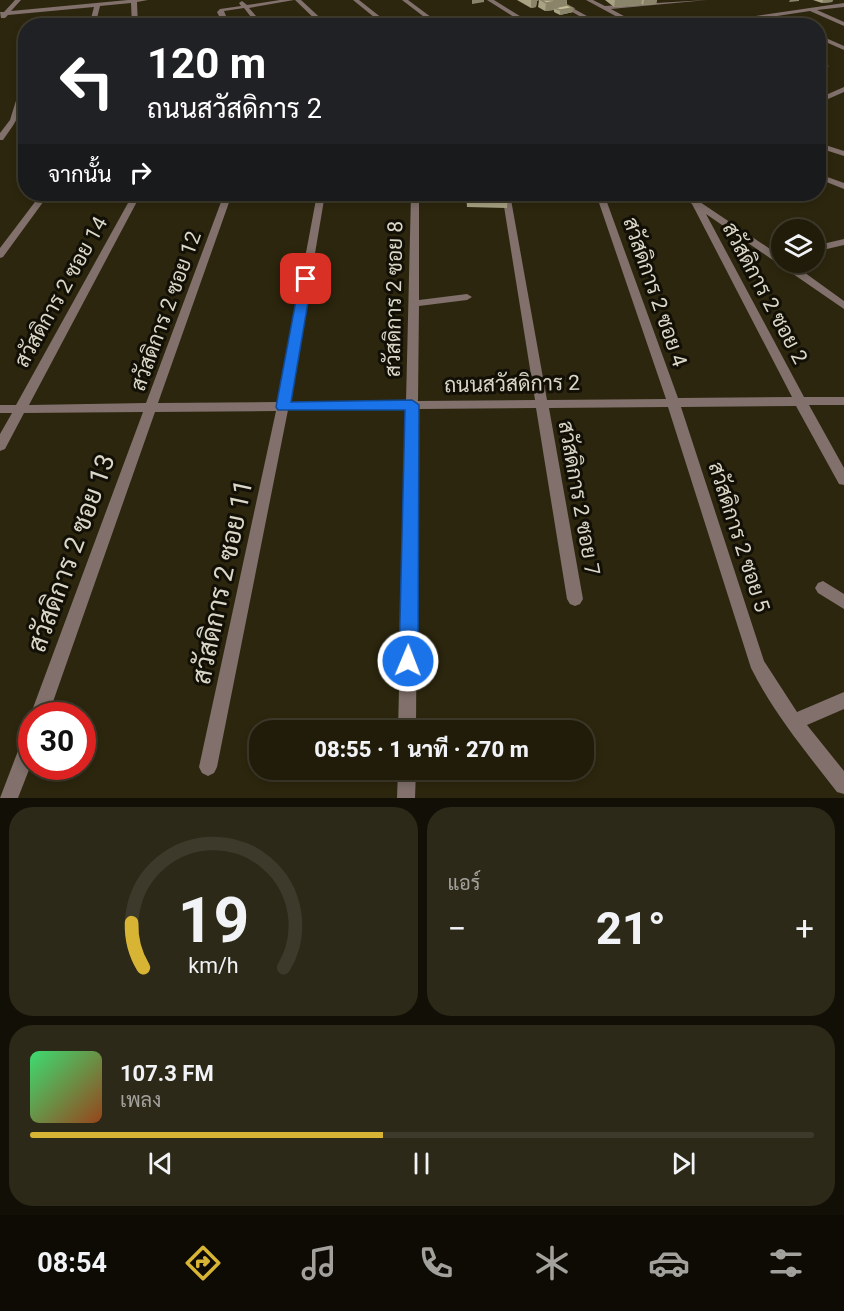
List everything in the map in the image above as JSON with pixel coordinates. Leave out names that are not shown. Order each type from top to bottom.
[{"type":"street","points":[[0,20],[2,14],[18,0]]},
{"type":"street","points":[[51,10],[58,0]]},
{"type":"street","points":[[2,14],[145,0]]},
{"type":"street","points":[[239,0],[255,18]]},
{"type":"street","points":[[223,18],[220,11],[291,0]]},
{"type":"street","points":[[298,0],[317,18]]},
{"type":"street","points":[[356,0],[378,18]]},
{"type":"street","points":[[405,0],[429,18]]},
{"type":"street","points":[[490,0],[520,18]]},
{"type":"street","points":[[554,0],[587,18]]},
{"type":"street","points":[[589,0],[624,18]]},
{"type":"street","points":[[605,8],[704,0]]},
{"type":"street","points":[[134,2],[135,18]]},
{"type":"street","points":[[94,18],[97,5]]},
{"type":"street","points":[[745,18],[844,5]]},
{"type":"street","points":[[809,9],[844,24]]},
{"type":"street","points":[[770,14],[778,18]]},
{"type":"street","points":[[826,40],[844,48]]},
{"type":"street","points":[[826,98],[844,89]]},
{"type":"street","points":[[0,138],[14,120],[18,106]]},
{"type":"street","points":[[826,148],[844,154]]},
{"type":"street","points":[[826,179],[844,186]]},
{"type":"street","points":[[0,255],[40,201]]},
{"type":"street","name":"สวัสดิการ 2 ซอย 14","points":[[0,446],[133,201]]},
{"type":"street","name":"สวัสดิการ 2 ซอย 12","points":[[152,408],[226,201]]},
{"type":"street","name":"สวัสดิการ 2 ซอย 11","points":[[208,767],[283,407],[320,201]]},
{"type":"street","name":"สวัสดิการ 2 ซอย 8","points":[[407,720],[415,201]]},
{"type":"street","name":"สวัสดิการ 2 ซอย 7","points":[[507,201],[575,599]]},
{"type":"street","name":"สวัสดิการ 2 ซอย 4","points":[[602,201],[673,402]]},
{"type":"street","points":[[693,201],[771,253]]},
{"type":"street","name":"สวัสดิการ 2 ซอย 2","points":[[696,203],[844,480]]},
{"type":"street","points":[[825,246],[844,242]]},
{"type":"street","points":[[799,273],[844,306]]},
{"type":"street","points":[[413,304],[467,297]]},
{"type":"street","name":"ถนนสวัสดิการ 2","points":[[0,409],[800,401],[842,403]]},
{"type":"street","name":"สวัสดิการ 2 ซอย 5","points":[[673,402],[757,663],[767,684],[844,785]]},
{"type":"street","name":"สวัสดิการ 2 ซอย 13","points":[[44,702],[152,408]]},
{"type":"street","points":[[823,588],[844,602]]},
{"type":"street","points":[[795,722],[844,700]]},
{"type":"street","points":[[9,798],[18,774]]},
{"type":"street","points":[[406,780],[406,798]]},
{"type":"building","points":[[541,0],[563,0],[546,3]]},
{"type":"building","points":[[567,5],[573,8],[560,10],[554,8]]},
{"type":"route","points":[[306,279],[283,407],[412,405],[408,661]]}]
